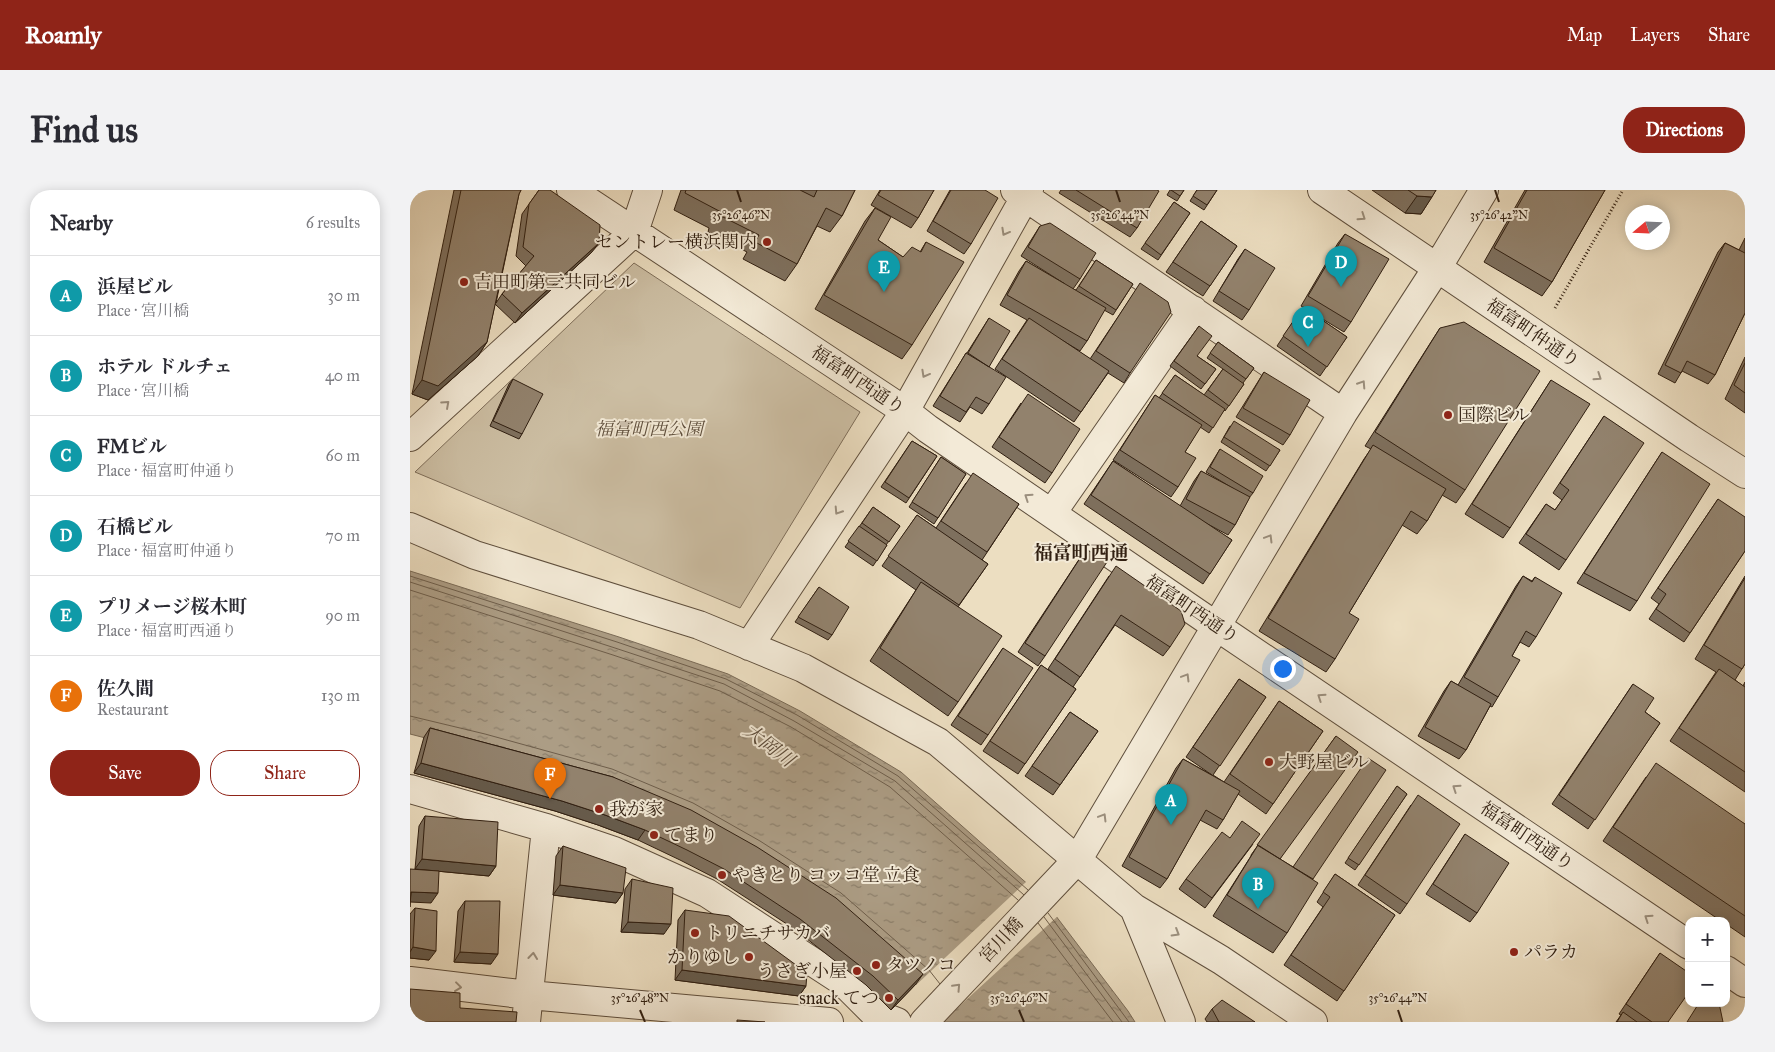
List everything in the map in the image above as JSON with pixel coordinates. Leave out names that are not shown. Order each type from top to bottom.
[{"type":"street","name":"福富町西通り","points":[[571,190],[905,411],[928,429],[1216,626],[1685,942]]},
{"type":"street","points":[[410,437],[634,232],[648,190]]},
{"type":"street","name":"福富町仲通り","points":[[1322,190],[1745,474]]},
{"type":"street","name":"宮川橋","points":[[924,1022],[1078,859],[1343,413],[1437,268],[1484,190]]},
{"type":"street","points":[[750,646],[905,411],[1023,192],[1343,413]]},
{"type":"street","points":[[1052,513],[1193,310]]},
{"type":"street","points":[[410,527],[474,555],[699,625],[803,668],[938,742],[1134,908],[1221,960],[1313,1022]]},
{"type":"street","points":[[410,789],[546,828],[614,850],[707,893],[842,981],[874,1013],[897,1022]]},
{"type":"street","points":[[526,1022],[546,828]]},
{"type":"street","points":[[1134,908],[1181,1022]]},
{"type":"street","points":[[1730,973],[1745,983]]},
{"type":"street","points":[[410,981],[714,1017],[829,1022]]},
{"type":"path","points":[[1539,337],[1623,190]]},
{"type":"green space","name":"福富町西公園","points":[[634,263],[860,412],[740,608],[415,472]]},
{"type":"water","name":"大岡川","points":[[410,571],[619,637],[728,674],[800,711],[901,772],[1040,895],[1135,1022],[945,1022],[916,984],[480,752],[410,734]]},
{"type":"pier","points":[[1027,881],[1059,915],[942,1022],[915,986]]},
{"type":"building","name":"吉田町第三共同ビル","points":[[461,190],[521,190],[487,342],[438,386],[422,380]]},
{"type":"building","points":[[539,190],[550,190],[600,225],[599,243],[522,313],[502,294],[534,256],[523,247],[529,204]]},
{"type":"building","name":"セントレー横浜関内","points":[[686,190],[800,190],[814,197],[817,190],[855,190],[842,216],[826,208],[797,264],[755,242],[759,235],[719,215],[721,212],[685,193]]},
{"type":"building","points":[[881,190],[934,190],[918,218],[878,195]]},
{"type":"building","points":[[951,190],[985,190],[998,198],[971,244],[933,221]]},
{"type":"building","points":[[1076,190],[1157,190],[1159,191],[1137,228]]},
{"type":"building","points":[[1171,190],[1184,190],[1180,196]]},
{"type":"building","points":[[1197,190],[1217,190],[1207,205],[1193,196]]},
{"type":"building","points":[[1408,190],[1436,190],[1432,197],[1417,196]]},
{"type":"building","points":[[1527,190],[1605,190],[1552,282],[1494,248]]},
{"type":"building","points":[[1174,202],[1190,213],[1161,255],[1145,243]]},
{"type":"building","points":[[875,208],[891,217],[878,240],[903,257],[912,247],[921,252],[926,242],[964,262],[912,345],[824,295]]},
{"type":"building","points":[[1201,221],[1237,246],[1210,286],[1173,262]]},
{"type":"building","points":[[1050,223],[1096,253],[1080,279],[1028,247],[1040,226]]},
{"type":"building","points":[[1345,234],[1389,259],[1351,322],[1308,296]]},
{"type":"building","points":[[1725,243],[1745,253],[1745,313],[1715,375],[1687,361],[1681,373],[1665,365]]},
{"type":"building","points":[[1245,249],[1275,268],[1249,310],[1219,291]]},
{"type":"building","points":[[1096,260],[1133,284],[1116,310],[1079,286]]},
{"type":"building","points":[[1026,261],[1106,308],[1087,341],[1007,295]]},
{"type":"building","points":[[1140,283],[1168,302],[1171,312],[1130,373],[1096,351]]},
{"type":"building","points":[[1303,307],[1347,337],[1327,367],[1283,336]]},
{"type":"building","points":[[989,318],[1010,331],[989,367],[968,353]]},
{"type":"building","points":[[1029,318],[1109,371],[1081,412],[1002,359]]},
{"type":"building","name":"国際ビル","points":[[1464,322],[1540,371],[1465,490],[1375,432],[1440,328]]},
{"type":"building","points":[[1199,326],[1212,336],[1197,356],[1216,369],[1205,384],[1174,361]]},
{"type":"building","points":[[1218,342],[1254,368],[1246,379],[1210,353]]},
{"type":"building","points":[[966,353],[1006,377],[989,404],[976,397],[966,412],[940,396]]},
{"type":"building","points":[[1745,363],[1745,393],[1734,385]]},
{"type":"building","points":[[1223,369],[1244,384],[1229,406],[1208,390]]},
{"type":"building","points":[[1264,372],[1310,400],[1290,435],[1243,408]]},
{"type":"building","points":[[1175,375],[1225,409],[1213,428],[1162,393]]},
{"type":"building","points":[[513,379],[543,394],[522,434],[493,421]]},
{"type":"building","points":[[1551,380],[1590,404],[1510,528],[1472,504]]},
{"type":"building","points":[[1028,394],[1080,429],[1052,473],[999,437]]},
{"type":"building","points":[[1155,395],[1202,425],[1185,452],[1196,458],[1178,487],[1120,450]]},
{"type":"building","points":[[1604,416],[1644,443],[1566,560],[1526,534],[1546,504],[1555,510],[1569,490],[1560,483]]},
{"type":"building","points":[[1234,421],[1280,450],[1270,466],[1224,437]]},
{"type":"building","points":[[912,441],[937,456],[909,498],[885,482]]},
{"type":"building","points":[[1373,445],[1446,489],[1427,521],[1411,511],[1349,613],[1359,619],[1335,659],[1268,618]]},
{"type":"building","points":[[1220,449],[1263,476],[1253,493],[1210,467]]},
{"type":"building","points":[[1662,452],[1710,484],[1637,601],[1584,573]]},
{"type":"building","points":[[941,457],[966,474],[938,518],[912,502]]},
{"type":"building","points":[[1113,461],[1232,540],[1210,574],[1091,495]]},
{"type":"building","points":[[1201,471],[1250,497],[1235,525],[1186,499]]},
{"type":"building","points":[[973,473],[1019,504],[987,552],[941,521]]},
{"type":"building","points":[[1718,499],[1745,517],[1745,551],[1690,633],[1656,609],[1666,594],[1658,588]]},
{"type":"building","points":[[873,507],[900,526],[889,542],[862,523]]},
{"type":"building","points":[[917,515],[988,564],[959,605],[888,556]]},
{"type":"building","points":[[859,526],[887,545],[877,561],[848,541]]},
{"type":"building","points":[[1086,549],[1107,562],[1045,656],[1025,643]]},
{"type":"building","points":[[1116,566],[1181,611],[1185,624],[1170,647],[1121,615],[1080,677],[1055,659]]},
{"type":"building","points":[[1523,576],[1532,582],[1535,577],[1562,593],[1536,637],[1526,631],[1512,656],[1520,660],[1498,697],[1464,677]]},
{"type":"building","points":[[1745,578],[1745,664],[1742,669],[1704,645]]},
{"type":"building","points":[[921,582],[1002,636],[958,702],[880,648]]},
{"type":"building","points":[[819,587],[849,607],[832,635],[798,617]]},
{"type":"building","points":[[1003,648],[1033,668],[988,735],[958,716]]},
{"type":"building","points":[[1041,665],[1076,689],[1025,764],[990,741]]},
{"type":"building","points":[[1719,669],[1745,687],[1745,772],[1679,728]]},
{"type":"building","points":[[1239,679],[1266,697],[1220,766],[1193,747]]},
{"type":"building","points":[[1451,681],[1491,704],[1466,750],[1425,727]]},
{"type":"building","points":[[1633,684],[1654,698],[1645,712],[1660,723],[1595,820],[1559,795]]},
{"type":"building","name":"大野屋ビル","points":[[1279,701],[1323,731],[1273,804],[1230,774]]},
{"type":"building","points":[[1070,712],[1098,731],[1060,785],[1032,766]]},
{"type":"building","points":[[430,728],[613,777],[691,810],[757,847],[836,898],[923,974],[898,1000],[873,976],[800,919],[724,869],[687,850],[645,830],[605,815],[562,801],[421,763]]},
{"type":"building","points":[[1336,736],[1358,752],[1280,859],[1257,845]]},
{"type":"building","points":[[1368,758],[1386,770],[1313,879],[1293,867]]},
{"type":"building","points":[[1183,759],[1240,791],[1223,820],[1206,810],[1167,879],[1129,857]]},
{"type":"building","points":[[1656,763],[1745,824],[1745,916],[1613,827]]},
{"type":"building","points":[[1397,786],[1407,794],[1359,865],[1348,858]]},
{"type":"building","points":[[1418,795],[1460,824],[1407,904],[1365,875]]},
{"type":"building","points":[[425,816],[498,822],[496,866],[422,859]]},
{"type":"building","points":[[1242,821],[1260,834],[1212,898],[1186,879],[1222,832],[1230,838]]},
{"type":"building","points":[[1465,834],[1509,863],[1477,913],[1433,884]]},
{"type":"building","points":[[1258,845],[1318,883],[1287,933],[1227,895]]},
{"type":"building","points":[[563,846],[626,868],[623,893],[560,885]]},
{"type":"building","points":[[410,869],[439,871],[438,893],[411,892],[410,907]]},
{"type":"building","points":[[1335,874],[1395,915],[1344,991],[1291,955],[1330,897],[1323,892]]},
{"type":"building","points":[[632,879],[673,888],[671,924],[628,922]]},
{"type":"building","points":[[465,901],[500,901],[498,954],[460,952]]},
{"type":"building","points":[[415,908],[437,911],[436,951],[413,947]]},
{"type":"building","points":[[685,910],[729,916],[807,973],[806,986],[682,970]]},
{"type":"building","points":[[1660,953],[1685,970],[1685,998],[1668,1022],[1652,1022],[1626,1004]]},
{"type":"building","points":[[410,989],[460,993],[460,1008],[517,1012],[516,1022],[410,1022]]},
{"type":"building","points":[[1222,1000],[1255,1022],[1219,1022],[1212,1009]]},
{"type":"building","points":[[1696,1007],[1720,1007],[1723,1022],[1687,1022]]},
{"type":"building","points":[[1623,1012],[1637,1022],[1617,1022]]},
{"type":"building","points":[[737,1020],[765,1022],[737,1022]]},
{"type":"place","name":"セントレー横浜関内","points":[[767,242]]},
{"type":"place","name":"吉田町第三共同ビル","points":[[464,282]]},
{"type":"place","name":"石橋ビル","points":[[1341,287]]},
{"type":"place","name":"プリメージ桜木町","points":[[884,292]]},
{"type":"place","name":"FMビル","points":[[1308,347]]},
{"type":"place","name":"国際ビル","points":[[1448,415]]},
{"type":"place","name":"大野屋ビル","points":[[1269,762]]},
{"type":"place","name":"佐久間","points":[[550,799]]},
{"type":"place","name":"我が家","points":[[599,809]]},
{"type":"place","name":"浜屋ビル","points":[[1171,825]]},
{"type":"place","name":"てまり","points":[[654,835]]},
{"type":"place","name":"やきとり コッコ堂 立食","points":[[722,875]]},
{"type":"place","name":"ホテル ドルチェ","points":[[1258,909]]},
{"type":"place","name":"トリニチサカバ","points":[[695,933]]},
{"type":"place","name":"パラカ","points":[[1514,952]]},
{"type":"place","name":"かりゆし","points":[[749,957]]},
{"type":"place","name":"タツノコ","points":[[876,965]]},
{"type":"place","name":"うさぎ小屋","points":[[857,971]]},
{"type":"place","name":"snack てつ","points":[[889,998]]},
{"type":"district","name":"福富町西通","points":[[1081,552]]}]
